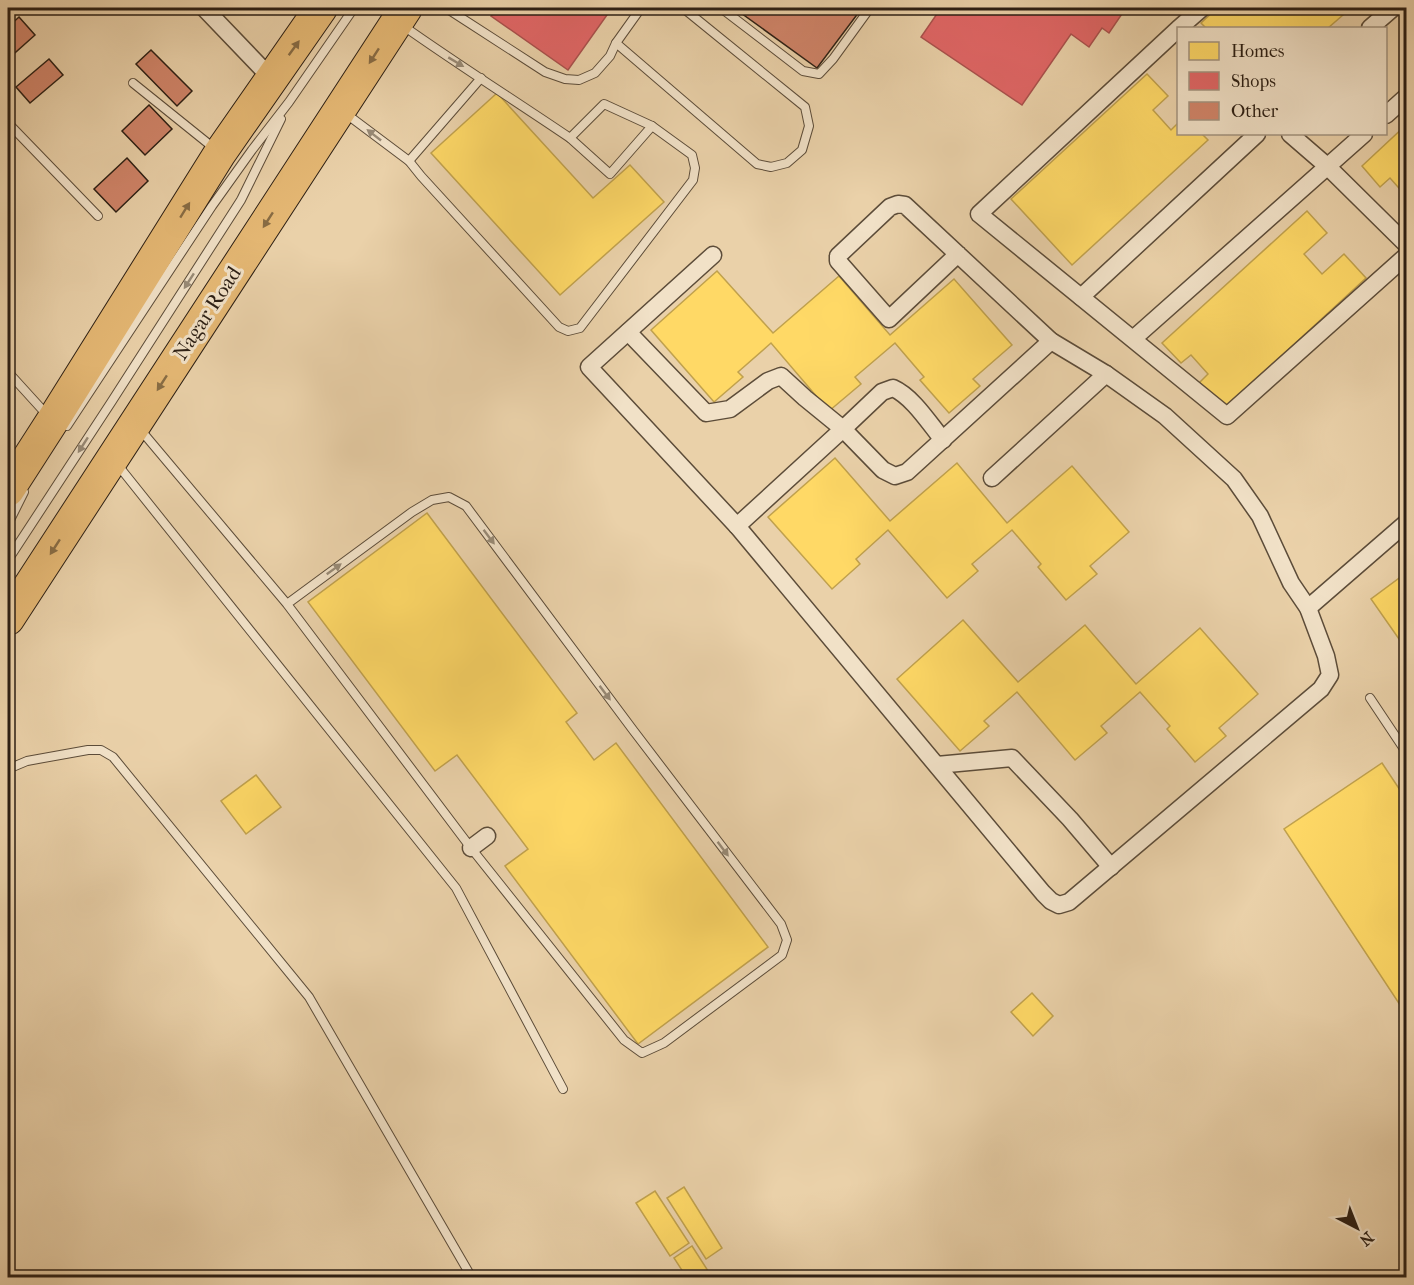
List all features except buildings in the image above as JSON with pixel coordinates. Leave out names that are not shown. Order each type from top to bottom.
[{"type":"highway","points":[[18,488],[59,425],[220,153],[280,91],[321,8]]},
{"type":"highway","name":"Nagar Road","points":[[8,619],[402,14]]},
{"type":"street","points":[[204,8],[280,91]]},
{"type":"street","points":[[1180,27],[1202,8]]},
{"type":"street","points":[[1371,27],[1393,8]]},
{"type":"street","points":[[1177,30],[979,214],[1227,416],[1407,256]]},
{"type":"street","points":[[1387,114],[1407,97]]},
{"type":"street","points":[[1081,297],[1256,135]]},
{"type":"street","points":[[1291,135],[1327,166],[1407,244]]},
{"type":"street","points":[[1133,339],[1363,135]]},
{"type":"street","points":[[713,255],[589,367],[737,526],[1051,901],[1059,905],[1069,902],[1111,867],[1321,688],[1330,675],[1326,656],[1308,608],[1291,582],[1260,516],[1234,479],[1165,416],[1106,374],[1051,341],[958,254],[905,205],[898,204],[890,207],[838,256],[838,261],[889,319],[958,254]]},
{"type":"street","points":[[628,332],[706,413],[730,409],[768,381],[781,376],[843,429],[883,471],[895,476],[907,472],[1051,341]]},
{"type":"street","points":[[992,478],[1106,374]]},
{"type":"street","points":[[737,526],[882,392],[893,388],[901,392],[943,440]]},
{"type":"street","points":[[1308,608],[1407,523]]},
{"type":"street","points":[[937,765],[1012,758],[1070,819],[1111,867]]},
{"type":"street","points":[[471,848],[488,836]]},
{"type":"lane","points":[[8,372],[59,425],[252,150],[280,91],[354,8]]},
{"type":"lane","points":[[447,8],[545,72],[565,79],[579,80],[595,73],[610,56],[616,43],[640,8]]},
{"type":"lane","points":[[616,43],[757,164],[771,167],[787,163],[802,150],[809,126],[805,107],[683,8]]},
{"type":"lane","points":[[721,8],[803,71],[819,74],[833,59],[870,8]]},
{"type":"lane","points":[[402,14],[450,59],[570,138],[609,174],[652,126]]},
{"type":"lane","points":[[409,160],[481,78]]},
{"type":"lane","points":[[133,83],[220,153]]},
{"type":"lane","points":[[8,561],[240,200],[280,91]]},
{"type":"lane","points":[[340,109],[409,160],[559,327],[568,331],[580,328],[693,180],[695,168],[692,155],[652,126],[604,104],[570,138]]},
{"type":"lane","points":[[8,123],[98,216]]},
{"type":"lane","points":[[136,424],[286,604],[471,848],[624,1040],[642,1053],[664,1043],[782,956],[787,940],[781,924],[466,506],[449,497],[432,500],[412,512],[286,604]]},
{"type":"lane","points":[[113,459],[456,888],[563,1089]]},
{"type":"lane","points":[[8,524],[18,488]]},
{"type":"lane","points":[[1370,698],[1407,752]]},
{"type":"lane","points":[[8,769],[27,761],[88,750],[101,750],[113,757],[309,997],[472,1278]]}]
